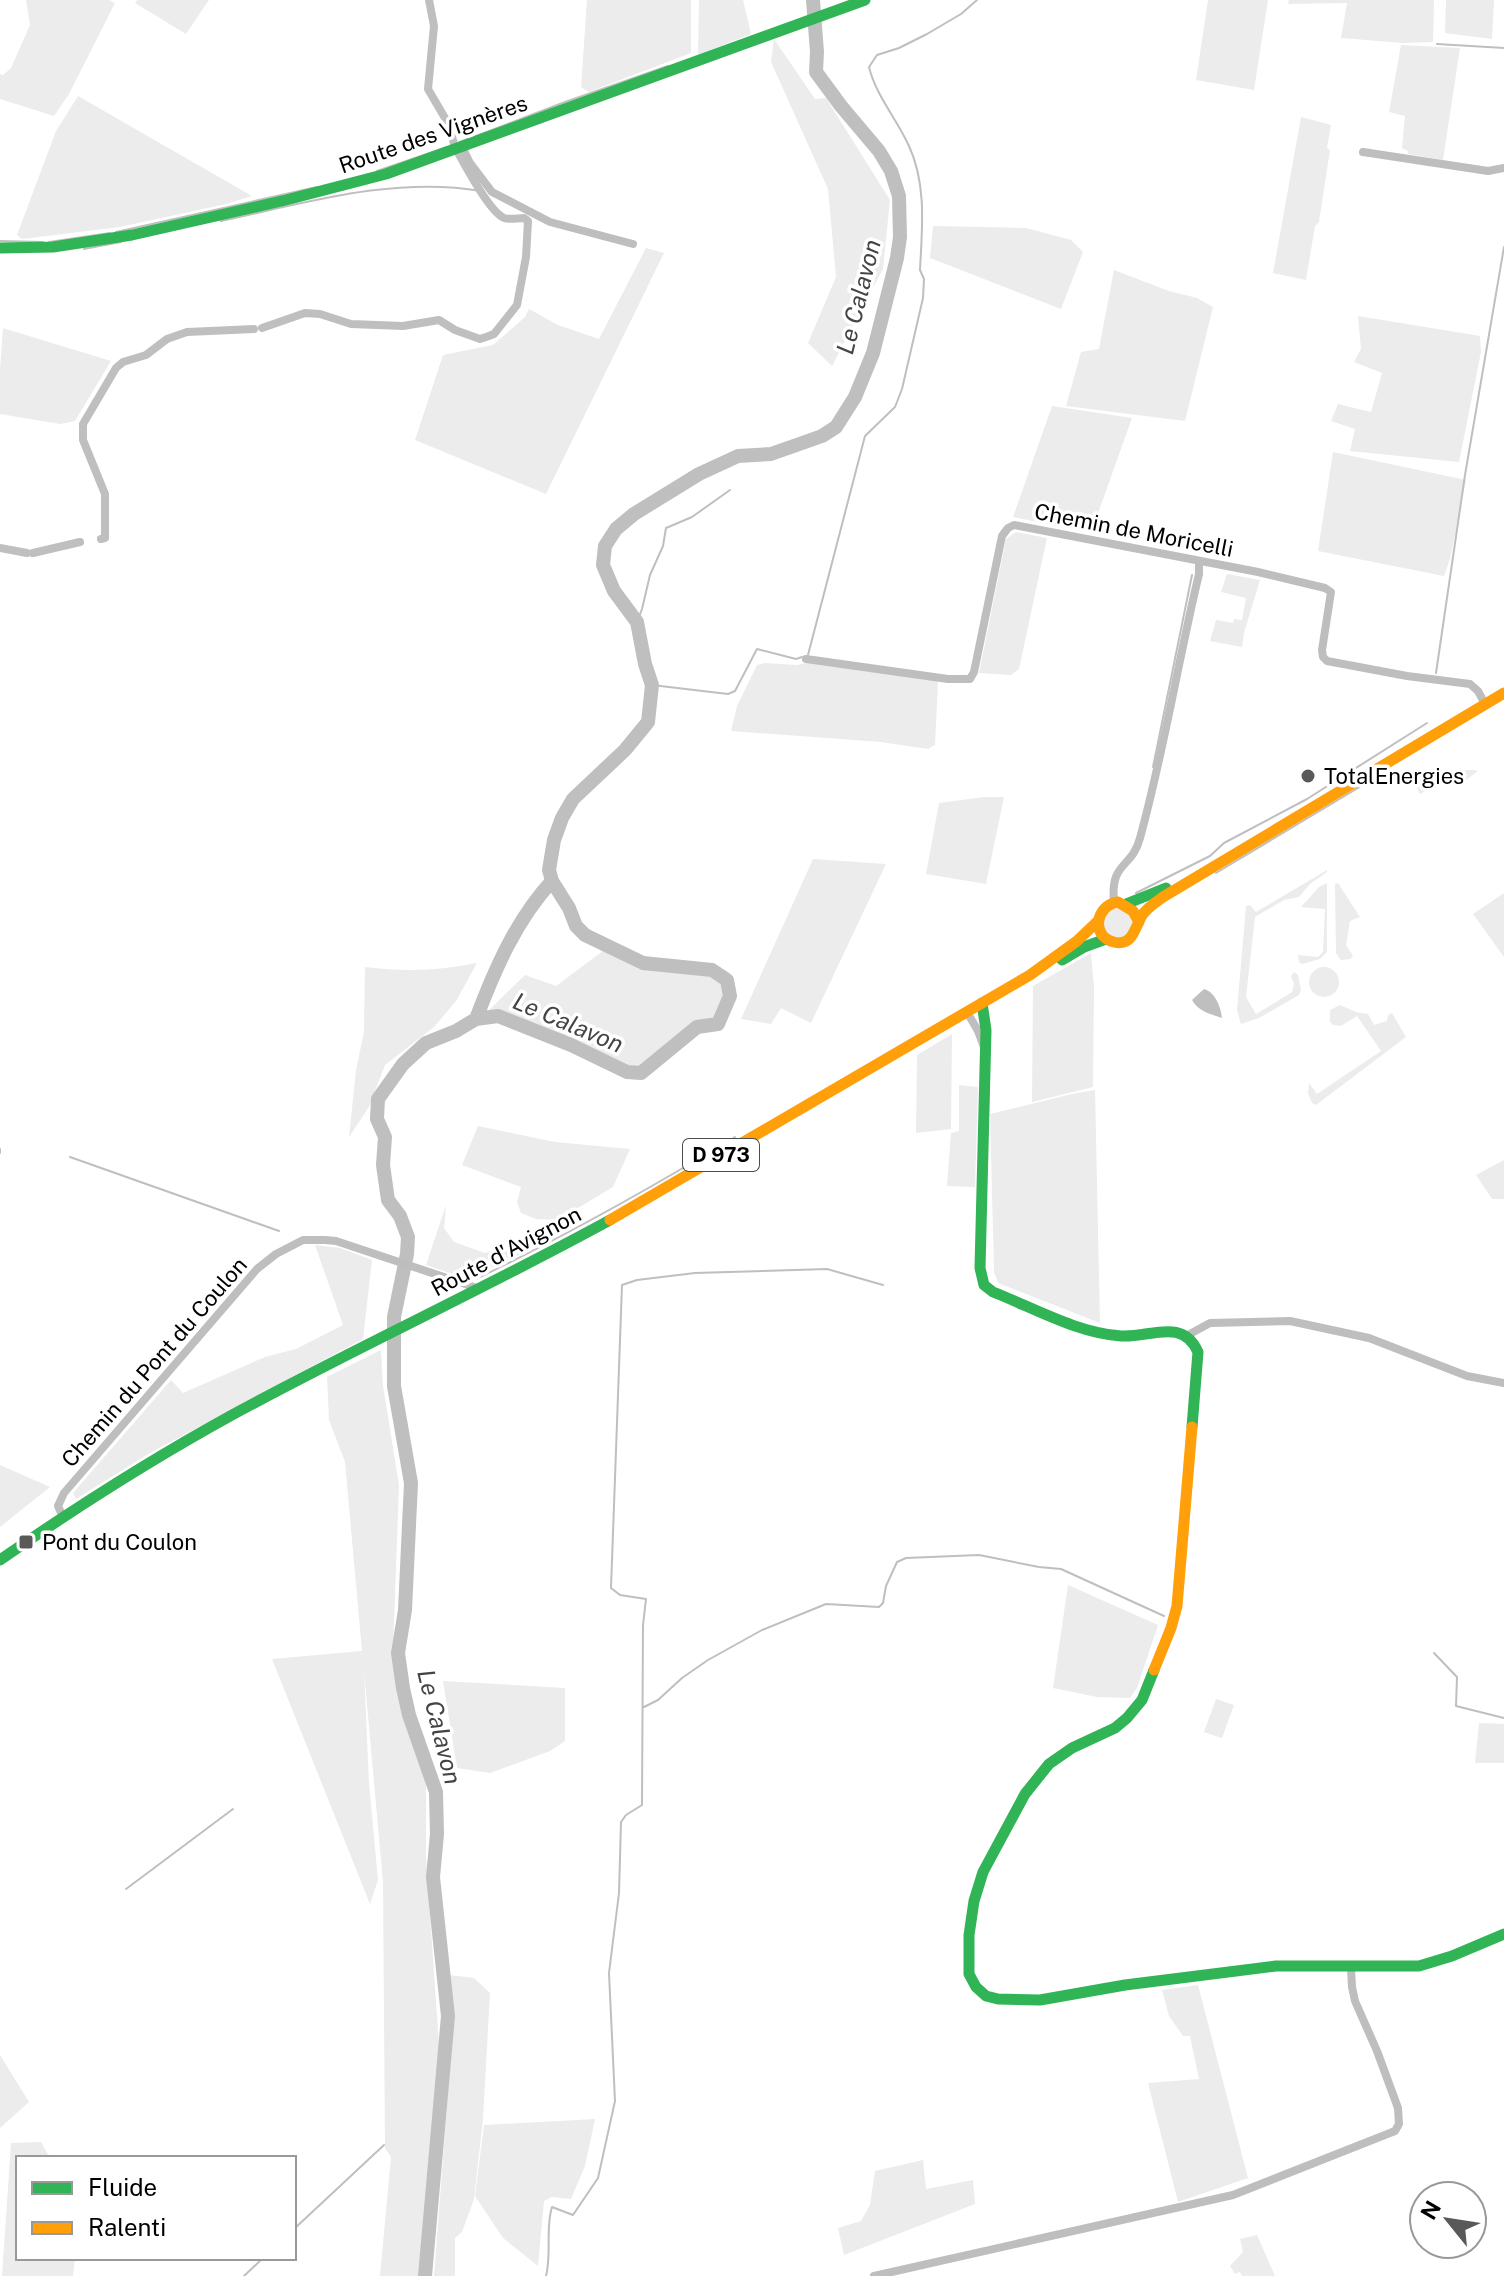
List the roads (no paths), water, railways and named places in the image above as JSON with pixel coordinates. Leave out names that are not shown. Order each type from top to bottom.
[{"type":"street","name":"Route des Vignères","points":[[0,248],[47,248],[106,241],[357,183],[865,0]]},
{"type":"street","points":[[458,149],[492,192],[550,222],[633,244]]},
{"type":"street","points":[[1363,152],[1488,171],[1504,168]]},
{"type":"street","name":"Chemin de Moricelli","points":[[806,659],[948,679],[970,679],[1002,536],[1014,525],[1325,588],[1331,592],[1322,650],[1327,661],[1470,684],[1485,704]]},
{"type":"street","points":[[1139,922],[1135,911],[1120,903],[1113,885],[1117,872],[1138,846],[1199,574],[1199,561]]},
{"type":"street","points":[[1216,864],[1143,898],[1103,909],[1098,921],[1099,929],[1106,939],[1117,942],[1128,940],[1137,931],[1148,907],[1503,694]]},
{"type":"street","name":"Route d'Avignon","points":[[0,1560],[174,1447],[632,1207],[1030,975],[1077,941],[1098,921]]},
{"type":"street","name":"Route d'Avignon","points":[[1030,975],[1106,939]]},
{"type":"street","points":[[982,1003],[986,1030],[980,1268],[984,1285],[993,1292],[1094,1331],[1128,1336],[1179,1331],[1195,1341],[1198,1371],[1177,1606],[1171,1628],[1142,1700],[1127,1718],[1115,1728],[1072,1748],[1049,1764],[1021,1801],[983,1872],[974,1901],[969,1935],[969,1974],[976,1987],[986,1996],[998,1999],[1040,2000],[1276,1966],[1419,1966],[1442,1962],[1504,1934]]},
{"type":"street","points":[[967,1012],[985,1052]]},
{"type":"street","name":"Chemin du Pont du Coulon","points":[[63,1517],[58,1506],[64,1493],[257,1269],[276,1254],[303,1240],[336,1241],[480,1289]]},
{"type":"street","points":[[1188,1335],[1210,1323],[1290,1321],[1369,1338],[1467,1376],[1504,1383]]},
{"type":"street","points":[[874,2276],[1233,2195],[1395,2131],[1399,2124],[1398,2108],[1355,2001],[1351,1968]]},
{"type":"waterway","points":[[429,0],[434,26],[428,89],[449,125],[454,144]]},
{"type":"waterway","name":"Le Calavon","points":[[425,2276],[448,2016],[433,1877],[437,1834],[436,1792],[409,1715],[398,1653],[405,1610],[411,1483],[394,1386],[394,1317],[408,1237],[400,1216],[388,1200],[383,1165],[385,1137],[377,1119],[378,1099],[403,1064],[426,1043],[476,1019],[498,1016],[571,1045],[627,1072],[641,1073],[697,1027],[718,1024],[730,996],[727,980],[712,970],[643,963],[585,935],[576,926],[549,870],[554,840],[573,799],[625,750],[648,722],[652,685],[637,622],[614,591],[603,565],[605,546],[616,529],[634,514],[699,474],[738,456],[771,454],[822,436],[836,427],[855,397],[873,353],[897,258],[899,196],[891,171],[879,151],[816,72],[813,0]]},
{"type":"waterway","points":[[808,655],[865,436],[895,407],[923,298],[919,176],[909,146],[869,67],[877,55],[927,34],[961,14],[977,0]]},
{"type":"waterway","points":[[1437,44],[1504,48]]},
{"type":"waterway","points":[[460,142],[668,66]]},
{"type":"waterway","points":[[377,171],[447,147]]},
{"type":"waterway","points":[[262,328],[305,313],[320,314],[351,324],[403,326],[439,320],[480,339],[494,334],[517,305],[526,257],[528,221],[524,218],[506,219],[498,214],[458,153]]},
{"type":"waterway","points":[[116,232],[317,187]]},
{"type":"waterway","points":[[221,221],[383,189],[448,187],[481,191]]},
{"type":"waterway","points":[[49,242],[110,233]]},
{"type":"waterway","points":[[0,241],[43,242]]},
{"type":"waterway","points":[[84,249],[121,242]]},
{"type":"waterway","points":[[1436,673],[1465,475],[1504,247]]},
{"type":"waterway","points":[[101,539],[105,538],[105,494],[83,440],[83,424],[116,368],[123,362],[146,355],[167,339],[187,332],[254,329]]},
{"type":"waterway","points":[[637,622],[650,575],[663,546],[666,528],[692,517],[730,490]]},
{"type":"waterway","points":[[33,553],[80,542]]},
{"type":"waterway","points":[[0,548],[27,553]]},
{"type":"waterway","points":[[1153,767],[1192,575]]},
{"type":"waterway","points":[[652,685],[728,694],[735,691],[757,649],[796,659],[802,657]]},
{"type":"waterway","points":[[1136,893],[1210,856],[1224,843],[1307,799],[1427,723]]},
{"type":"waterway","points":[[1216,873],[1383,773]]},
{"type":"waterway","points":[[476,1019],[507,947],[527,912],[552,881]]},
{"type":"waterway","points":[[476,1279],[607,1211],[735,1137]]},
{"type":"waterway","points":[[70,1157],[279,1231]]},
{"type":"waterway","points":[[546,2276],[552,2207],[573,2215],[598,2178],[615,2101],[609,1973],[619,1893],[621,1822],[642,1805],[643,1625],[646,1599],[620,1595],[611,1588],[622,1285],[637,1280],[695,1273],[827,1269],[883,1285]]},
{"type":"waterway","points":[[644,1707],[658,1700],[708,1660],[762,1630],[826,1604],[879,1607],[897,1562],[906,1558],[979,1555],[1061,1569],[1164,1616]]},
{"type":"waterway","points":[[1434,1653],[1457,1677],[1456,1706],[1504,1718]]},
{"type":"waterway","points":[[126,1889],[233,1809]]},
{"type":"waterway","points":[[296,2227],[384,2145]]},
{"type":"waterway","points":[[244,2276],[261,2260]]},
{"type":"place","name":"TotalEnergies","points":[[1308,776]]},
{"type":"place","name":"Pont du Coulon","points":[[26,1542]]}]
